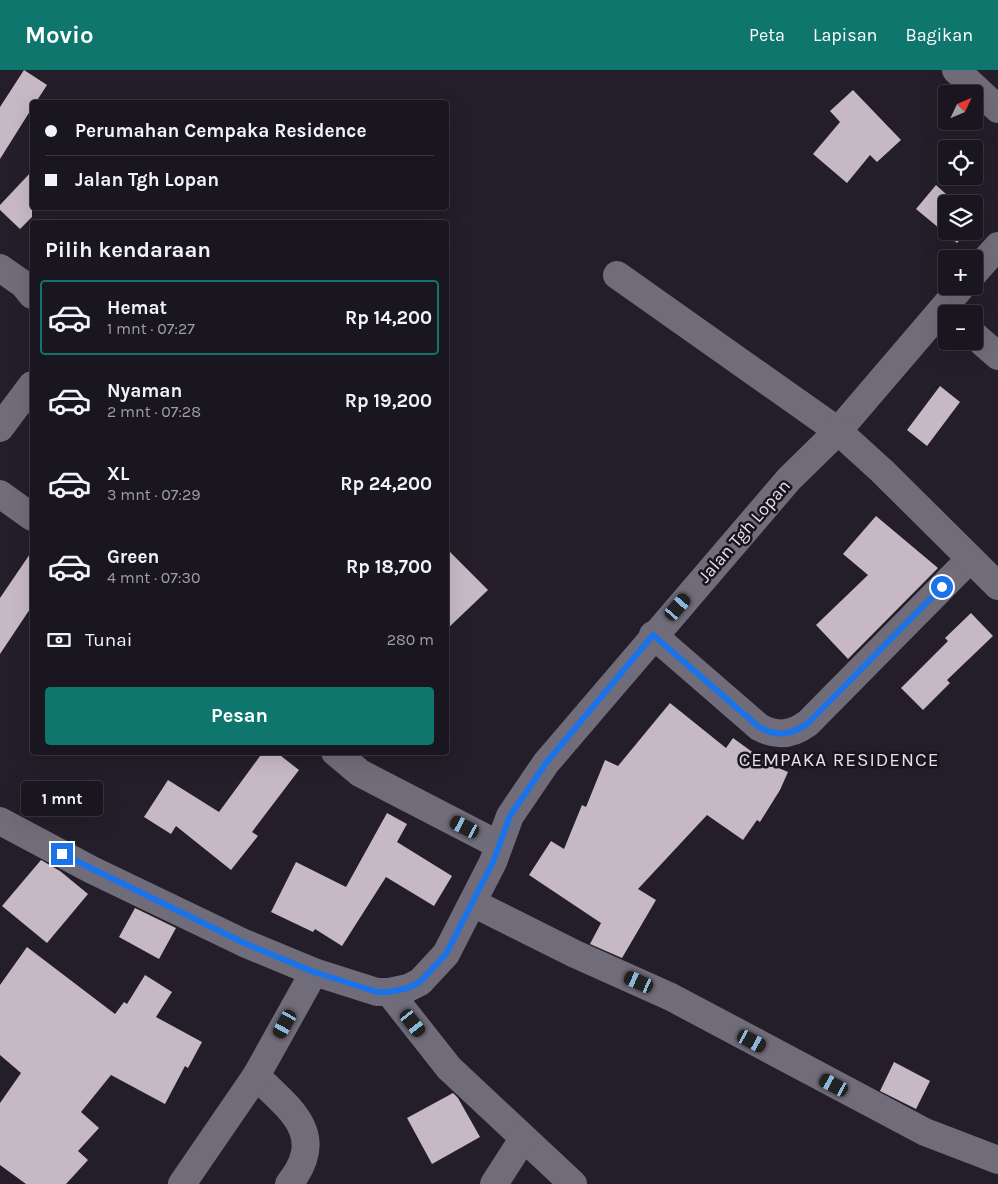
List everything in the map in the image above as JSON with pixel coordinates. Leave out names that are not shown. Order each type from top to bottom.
[{"type":"street","points":[[956,70],[998,110]]},
{"type":"street","points":[[983,263],[998,246]]},
{"type":"street","points":[[0,268],[23,284],[30,293]]},
{"type":"street","points":[[617,275],[838,431],[882,471],[969,560],[998,586]]},
{"type":"street","name":"Jalan Tgh Lopan","points":[[0,821],[92,870],[168,907],[244,943],[314,972],[377,992],[389,992],[408,988],[420,982],[446,954],[473,903],[510,816],[546,763],[653,635],[789,479],[838,431],[938,321]]},
{"type":"street","points":[[983,343],[998,356]]},
{"type":"street","points":[[0,428],[30,388]]},
{"type":"street","points":[[0,494],[30,515]]},
{"type":"street","points":[[653,635],[759,727],[770,733],[781,735],[799,730],[808,723],[969,560]]},
{"type":"street","points":[[339,755],[360,773],[499,845]]},
{"type":"street","points":[[473,903],[575,954],[671,997],[925,1132],[998,1160]]},
{"type":"street","points":[[182,1184],[256,1076],[314,972]]},
{"type":"street","points":[[389,992],[449,1068],[573,1184]]},
{"type":"street","points":[[256,1076],[293,1112],[302,1125],[307,1142],[305,1158],[298,1173],[289,1184]]},
{"type":"street","points":[[494,1184],[523,1139]]},
{"type":"building","points":[[24,70],[47,85],[37,100],[30,100],[30,111],[0,159],[0,107]]},
{"type":"building","points":[[853,90],[901,140],[877,162],[870,155],[847,183],[813,154],[840,122],[830,111]]},
{"type":"building","points":[[30,173],[30,210],[32,210],[32,217],[20,229],[0,210],[0,205]]},
{"type":"building","points":[[936,185],[947,195],[938,195],[938,227],[916,209]]},
{"type":"building","points":[[940,386],[960,402],[927,446],[907,430]]},
{"type":"building","points":[[876,516],[938,568],[848,659],[816,625],[868,575],[843,554]]},
{"type":"building","points":[[449,551],[488,590],[449,627]]},
{"type":"building","points":[[30,554],[30,609],[0,654],[0,598]]},
{"type":"building","points":[[971,613],[993,636],[947,680],[950,683],[923,710],[901,688],[948,641],[945,638]]},
{"type":"building","points":[[670,703],[726,748],[733,738],[769,764],[788,772],[780,790],[760,822],[757,820],[743,840],[707,815],[638,889],[656,900],[622,958],[590,944],[601,923],[529,875],[551,841],[564,849],[582,805],[586,807],[605,760],[618,766]]},
{"type":"building","points":[[261,755],[280,755],[299,770],[252,832],[258,836],[231,870],[176,826],[171,834],[144,817],[168,780],[219,812]]},
{"type":"building","points":[[387,813],[407,824],[397,842],[452,876],[434,906],[386,877],[342,946],[315,929],[313,932],[271,912],[296,862],[346,887]]},
{"type":"building","points":[[41,860],[60,871],[88,894],[47,943],[2,906]]},
{"type":"building","points":[[135,908],[176,928],[159,959],[119,937]]},
{"type":"building","points":[[27,947],[115,1014],[124,1002],[127,1004],[145,975],[172,992],[156,1017],[202,1042],[188,1068],[185,1066],[165,1104],[111,1075],[81,1112],[99,1128],[78,1151],[88,1160],[66,1184],[26,1184],[0,1165],[0,1103],[21,1073],[0,1055],[0,985]]},
{"type":"building","points":[[894,1062],[930,1081],[916,1109],[880,1091]]},
{"type":"building","points":[[453,1093],[458,1098],[480,1137],[432,1164],[407,1118]]},
{"type":"district","name":"CEMPAKA RESIDENCE","points":[[839,760]]},
{"type":"route","points":[[62,854],[244,943],[314,972],[377,992],[389,992],[408,988],[420,982],[446,954],[493,862],[510,816],[546,763],[653,635],[759,727],[770,733],[781,735],[799,730],[808,723],[942,587]]}]
